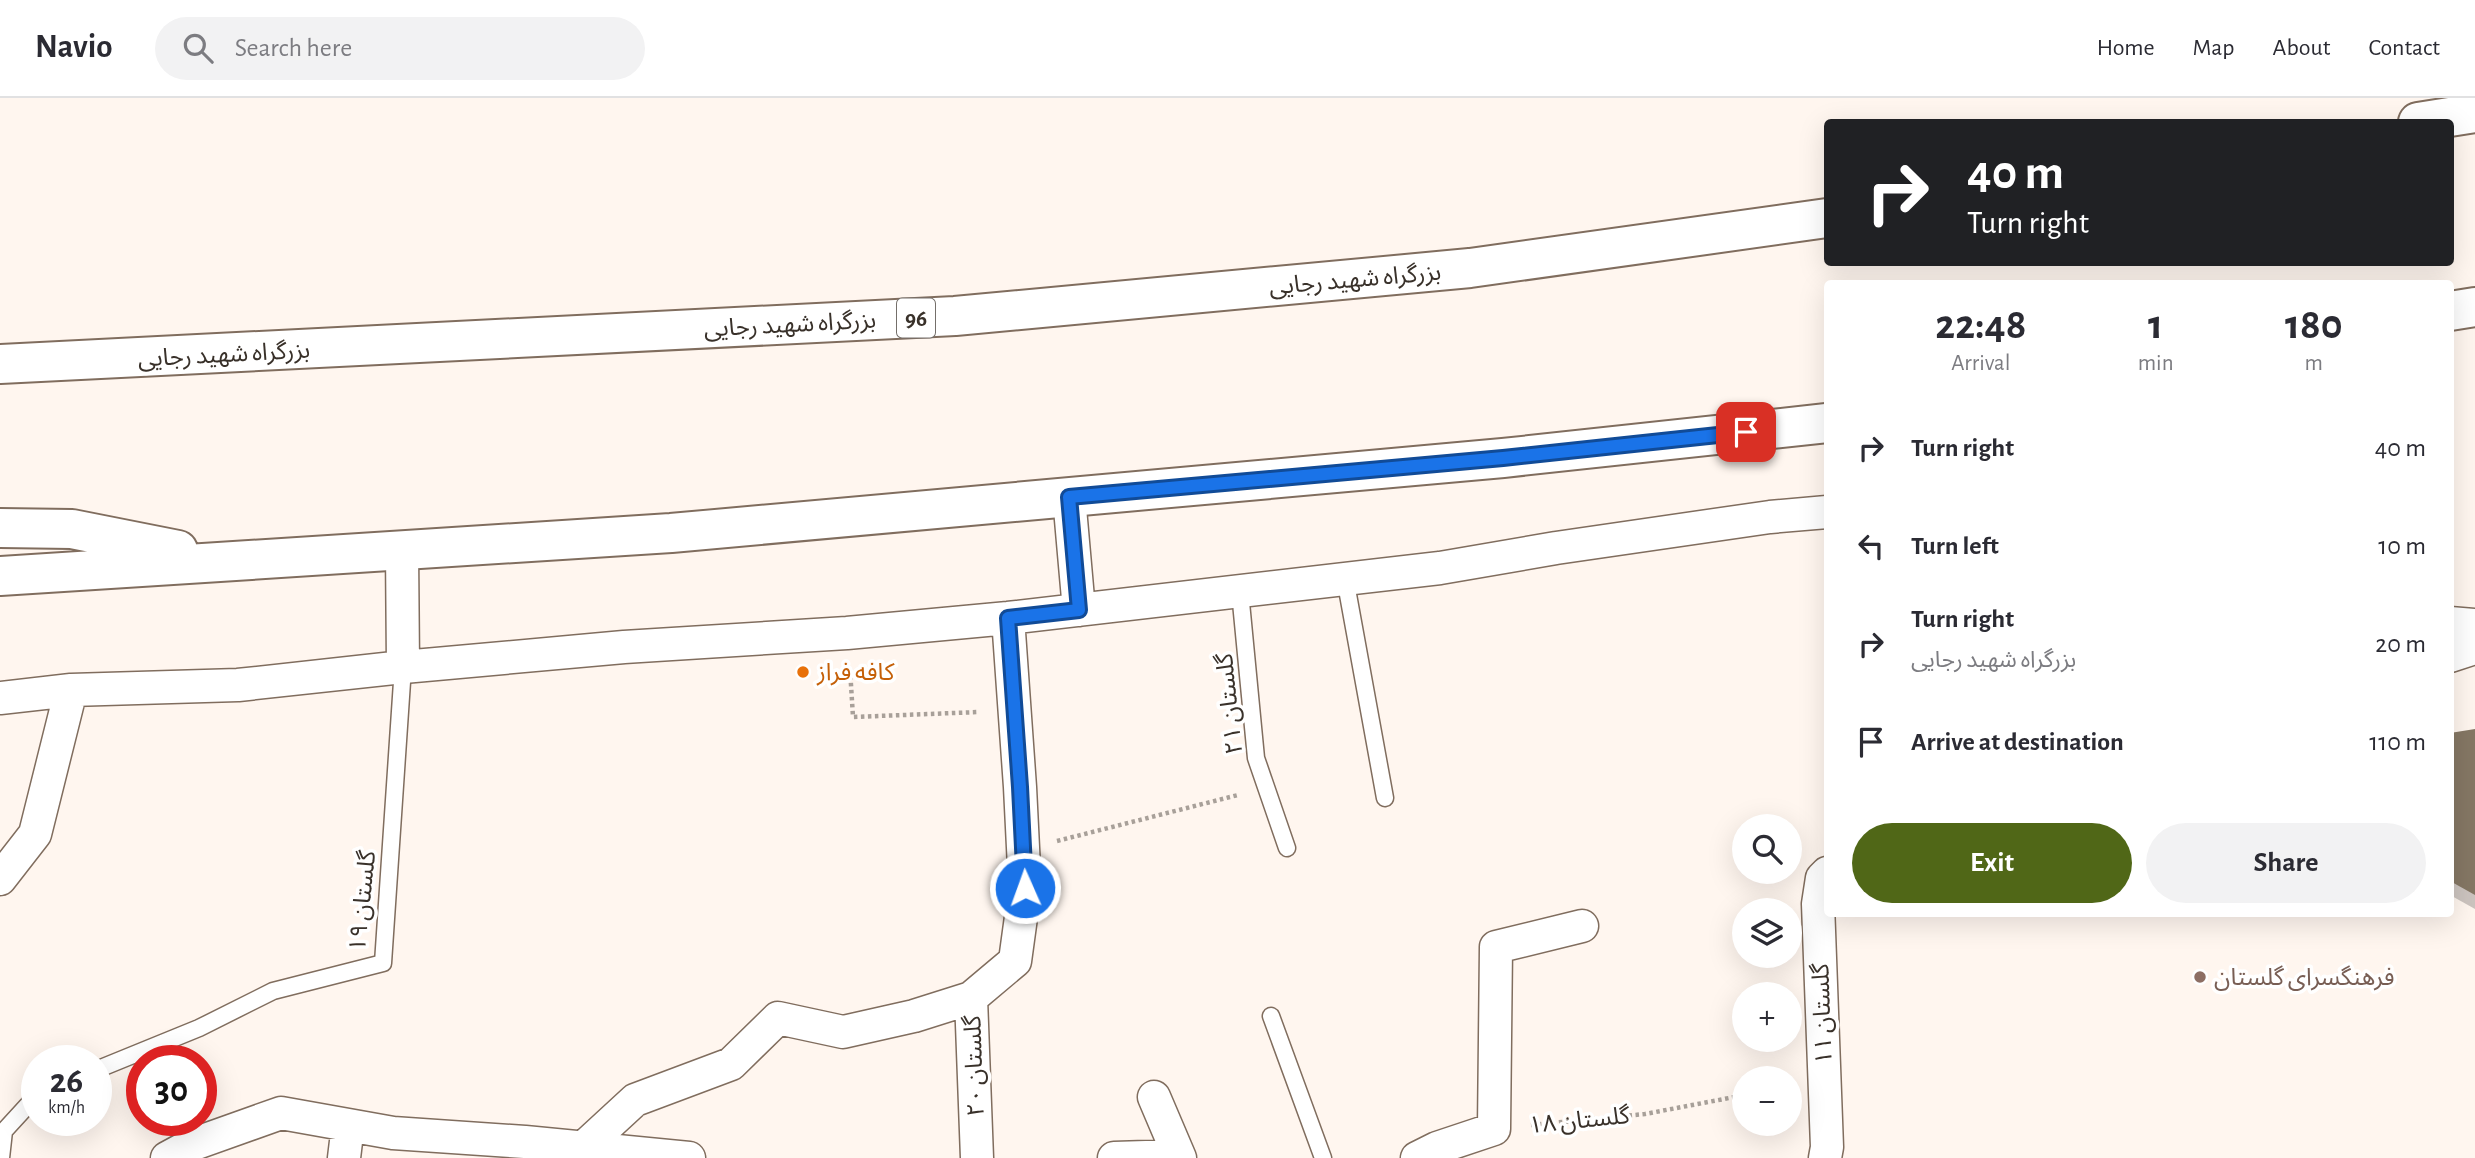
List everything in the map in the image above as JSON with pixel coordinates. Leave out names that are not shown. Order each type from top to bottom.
[{"type":"highway","points":[[2437,119],[2475,113]]},
{"type":"highway","name":"بزرگراه شهید رجایی","points":[[0,364],[955,316],[1470,268],[1824,218]]},
{"type":"highway","points":[[2454,311],[2475,307]]},
{"type":"highway","points":[[0,576],[671,533],[1503,458],[1824,423]]},
{"type":"highway","points":[[0,528],[72,529],[230,561]]},
{"type":"street","points":[[1069,497],[1079,610]]},
{"type":"street","points":[[0,698],[71,690],[238,685],[624,647],[847,634],[1008,618],[1440,568],[1556,548],[1770,517],[1824,512]]},
{"type":"street","points":[[402,550],[403,667]]},
{"type":"street","name":"گلستان ۲۰","points":[[977,1158],[971,998],[1015,961],[1025,888],[1008,618]]},
{"type":"street","points":[[2454,623],[2475,625]]},
{"type":"street","points":[[2454,655],[2475,648]]},
{"type":"street","points":[[0,879],[35,834],[71,690]]},
{"type":"street","name":"گلستان ۱۱","points":[[1824,876],[1818,904],[1825,1158]]},
{"type":"street","points":[[1494,1129],[1496,947],[1581,926]]},
{"type":"street","points":[[582,1152],[635,1100],[731,1064],[778,1018],[843,1032],[914,1016],[971,998]]},
{"type":"street","points":[[1114,1158],[1179,1157],[1154,1097]]},
{"type":"street","points":[[167,1158],[191,1146],[234,1144],[281,1113],[393,1133],[582,1152],[689,1158]]},
{"type":"street","points":[[344,1158],[348,1125]]},
{"type":"street","name":"گلستان ۱۸","points":[[1417,1158],[1437,1148],[1494,1129]]},
{"type":"lane","points":[[1345,578],[1385,798]]},
{"type":"lane","name":"گلستان ۲۱","points":[[1240,592],[1256,758],[1287,848]]},
{"type":"lane","name":"گلستان ۱۹","points":[[112,1063],[199,1027],[273,991],[383,963],[403,667]]},
{"type":"lane","points":[[1271,1016],[1323,1158]]},
{"type":"lane","points":[[1,1158],[4,1131],[21,1112]]},
{"type":"path","points":[[847,634],[853,717],[1015,711]]},
{"type":"path","points":[[1023,849],[1266,788]]},
{"type":"path","name":"گلستان ۱۸","points":[[1494,1129],[1645,1114],[1732,1097]]},
{"type":"building","points":[[2475,729],[2475,895],[2454,883],[2454,732]]},
{"type":"place","name":"کافه فراز","points":[[803,672]]},
{"type":"place","name":"فرهنگسرای گلستان","points":[[2200,977]]},
{"type":"route","points":[[1025,888],[1008,618],[1079,610],[1069,497],[1503,458],[1746,432]]}]
